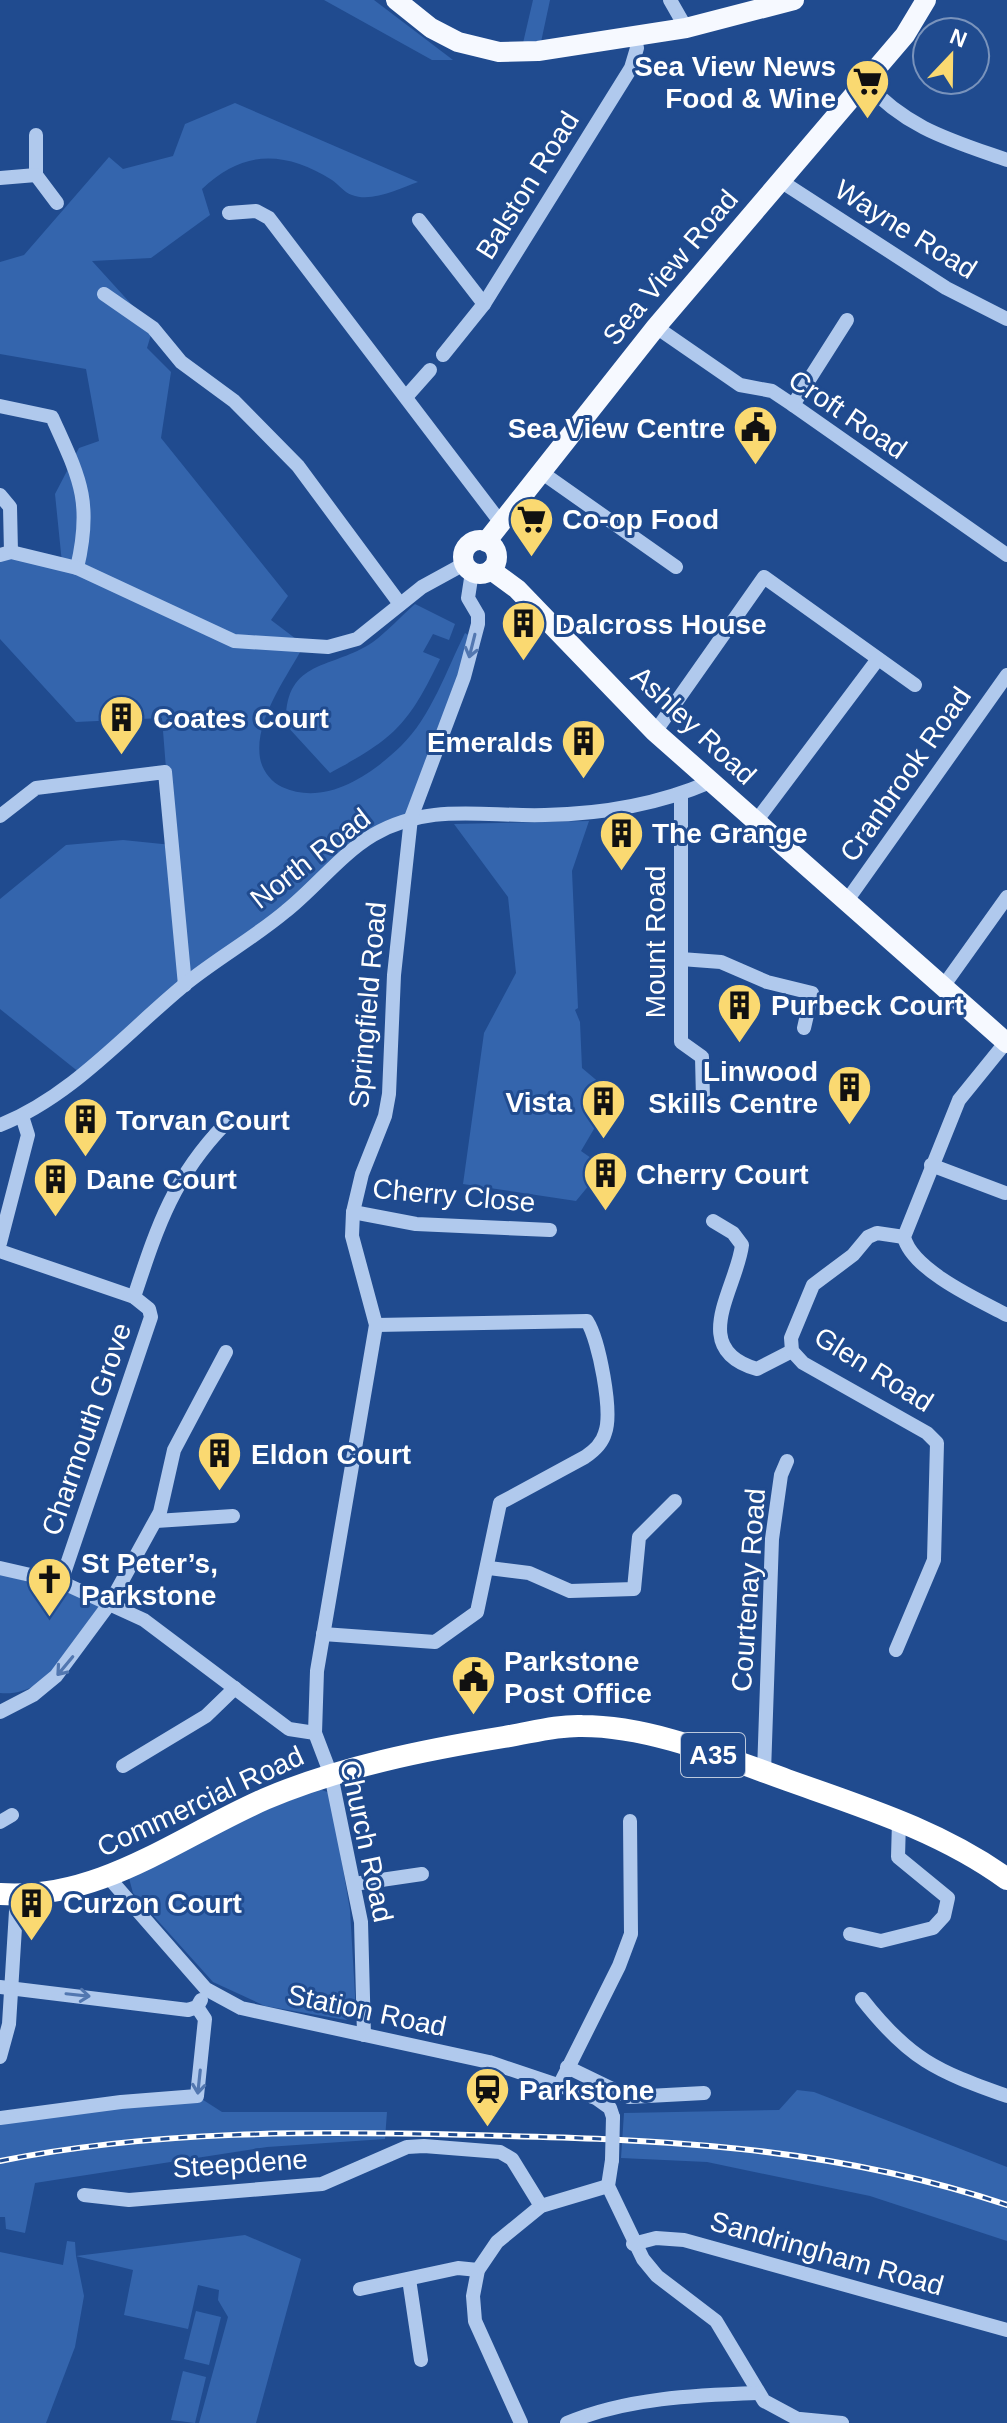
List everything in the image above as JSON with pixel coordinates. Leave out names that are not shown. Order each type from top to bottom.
[{"type":"highway","name":"A35","points":[[331,1775],[467,1742],[581,1726],[628,1731],[764,1772],[899,1821],[965,1850],[1007,1879]]},
{"type":"highway","name":"Commercial Road","points":[[8,1895],[109,1878],[264,1800],[331,1775]]},
{"type":"main road","points":[[399,1],[458,42],[499,52],[538,51],[686,28],[794,0]]},
{"type":"main road","name":"Sea View Road","points":[[905,35],[926,0]]},
{"type":"main road","name":"Sea View Road","points":[[475,569],[466,548],[475,541],[486,542],[656,327],[905,35],[931,12],[937,0]]},
{"type":"main road","points":[[475,569],[497,557],[494,548],[486,542]]},
{"type":"main road","name":"Ashley Road","points":[[475,569],[523,595],[655,732],[1006,1043]]},
{"type":"street","points":[[673,2],[686,28]]},
{"type":"street","name":"Balston Road","points":[[443,355],[484,304],[631,68],[637,48],[634,35]]},
{"type":"street","points":[[865,82],[895,113],[920,127],[1007,160]]},
{"type":"street","points":[[36,135],[36,175],[57,203]]},
{"type":"street","points":[[0,178],[36,175]]},
{"type":"street","name":"Wayne Road","points":[[779,180],[946,288],[1007,319]]},
{"type":"street","points":[[229,213],[256,211],[269,218],[501,523]]},
{"type":"street","points":[[419,220],[484,304]]},
{"type":"street","points":[[104,294],[153,328],[181,362],[234,401],[298,466],[400,604]]},
{"type":"street","points":[[793,405],[847,320]]},
{"type":"street","name":"Croft Road","points":[[656,327],[740,385],[772,391],[1007,555]]},
{"type":"street","points":[[406,397],[430,370]]},
{"type":"street","points":[[0,406],[52,417],[84,493],[84,539],[77,568]]},
{"type":"street","points":[[541,472],[676,567]]},
{"type":"street","points":[[0,495],[10,507],[6,554],[77,568],[234,641],[328,647],[357,639],[400,604],[475,569]]},
{"type":"street","name":"Springfield Road","points":[[315,1733],[317,1671],[376,1325],[352,1236],[353,1212],[389,1094],[394,975],[411,818],[464,677],[478,624],[478,615],[468,598],[475,569]]},
{"type":"street","points":[[655,732],[764,577],[915,685]]},
{"type":"street","points":[[757,820],[878,659]]},
{"type":"street","name":"Cranbrook Road","points":[[846,902],[1007,675]]},
{"type":"street","points":[[0,816],[36,788],[165,772],[185,985]]},
{"type":"street","name":"North Road","points":[[0,1125],[46,1102],[185,985],[285,913],[372,836],[411,818],[432,813],[468,811],[543,815],[620,808],[681,794],[710,782]]},
{"type":"street","name":"Mount Road","points":[[681,794],[681,1042],[702,1057],[703,1099]]},
{"type":"street","points":[[942,988],[1007,897]]},
{"type":"street","points":[[681,959],[721,962],[767,982],[812,993],[804,1028]]},
{"type":"street","points":[[1006,1043],[959,1100],[904,1237],[912,1252],[951,1285],[1007,1315]]},
{"type":"street","points":[[0,1243],[28,1135],[22,1116]]},
{"type":"street","points":[[134,1297],[162,1211],[205,1145],[225,1124]]},
{"type":"street","points":[[931,1165],[1005,1193]]},
{"type":"street","name":"Cherry Close","points":[[353,1212],[416,1224],[550,1230]]},
{"type":"street","points":[[713,1221],[740,1239],[747,1251],[720,1313],[721,1332],[727,1351],[736,1360],[757,1369],[792,1351]]},
{"type":"street","name":"Glen Road","points":[[896,1650],[934,1560],[937,1443],[927,1433],[803,1363],[792,1351],[791,1338],[813,1285],[853,1255],[868,1237],[877,1233],[904,1237]]},
{"type":"street","name":"Charmouth Grove","points":[[0,1251],[134,1297],[149,1309],[151,1317],[61,1582]]},
{"type":"street","points":[[323,1634],[435,1642],[477,1612],[489,1568],[500,1503],[585,1457],[604,1437],[607,1413],[590,1324],[567,1320],[376,1325]]},
{"type":"street","points":[[0,1712],[33,1695],[56,1676],[110,1603],[156,1521],[174,1450],[219,1371],[226,1352]]},
{"type":"street","name":"Courtenay Road","points":[[764,1772],[772,1539],[781,1475],[787,1461]]},
{"type":"street","points":[[489,1568],[529,1573],[570,1591],[636,1596],[639,1537],[675,1501]]},
{"type":"street","points":[[156,1521],[233,1516]]},
{"type":"street","name":"Church Road","points":[[0,1568],[61,1582],[110,1603],[175,1641],[289,1729],[315,1733],[331,1775],[361,1922],[364,2035]]},
{"type":"street","points":[[123,1766],[206,1716],[235,1688]]},
{"type":"street","points":[[558,2088],[619,1966],[631,1934],[630,1821]]},
{"type":"street","points":[[850,1934],[881,1941],[933,1928],[944,1916],[948,1898],[898,1857],[899,1821]]},
{"type":"street","points":[[354,1884],[422,1874]]},
{"type":"street","name":"Station Road","points":[[109,1878],[209,1990],[255,2013],[489,2062],[558,2088],[596,2098],[610,2108],[613,2117],[608,2186]]},
{"type":"street","points":[[0,2057],[6,2039],[6,1988],[15,1949],[8,1895]]},
{"type":"street","points":[[6,1988],[188,2010],[197,2007],[209,1990]]},
{"type":"street","points":[[862,1999],[914,2056],[936,2070],[1007,2096]]},
{"type":"street","points":[[0,2118],[121,2102],[197,2096],[205,2019],[197,2007]]},
{"type":"street","points":[[567,2067],[629,2097],[704,2093]]},
{"type":"street","name":"Steepdene","points":[[84,2195],[142,2200],[322,2184],[407,2147],[424,2146],[500,2152],[512,2159],[541,2206]]},
{"type":"street","points":[[521,2423],[485,2351],[475,2321],[473,2296],[478,2270],[497,2242],[541,2206],[608,2186],[633,2244],[657,2276],[721,2327],[758,2393],[771,2406],[803,2421],[842,2423]]},
{"type":"street","name":"Sandringham Road","points":[[633,2244],[656,2238],[684,2240],[1007,2330]]},
{"type":"street","points":[[360,2289],[458,2268],[478,2270]]},
{"type":"street","points":[[409,2279],[421,2360]]},
{"type":"street","points":[[567,2423],[592,2413],[664,2400],[758,2393]]},
{"type":"shaded area","points":[[324,0],[374,0],[453,60],[432,60]]},
{"type":"shaded area","points":[[533,0],[550,0],[541,42],[523,43]]},
{"type":"shaded area","points":[[235,103],[418,182],[386,194],[360,197],[349,194],[332,180],[297,163],[281,159],[248,161],[217,176],[202,189],[210,215],[151,258],[92,261],[153,328],[147,348],[171,372],[161,438],[288,596],[271,620],[304,645],[273,699],[262,729],[260,758],[265,771],[278,785],[298,792],[331,790],[362,777],[389,757],[412,734],[438,692],[465,633],[474,638],[411,818],[372,836],[80,1073],[0,1009],[0,899],[66,845],[123,840],[172,845],[162,718],[76,722],[0,639],[0,555],[62,563],[55,494],[79,448],[99,441],[86,369],[0,354],[0,262],[24,255],[109,157],[123,169],[173,156],[185,124]]},
{"type":"shaded area","points":[[415,604],[455,624],[449,640],[433,634],[423,652],[440,659],[429,681],[397,728],[370,750],[330,773],[286,725],[287,703],[293,688],[313,669],[373,642]]},
{"type":"shaded area","points":[[589,821],[572,871],[578,1008],[575,1010],[580,1022],[582,1068],[614,1095],[581,1151],[604,1167],[576,1201],[463,1184],[484,1033],[516,973],[508,897],[454,824]]},
{"type":"shaded area","points":[[0,1574],[102,1602],[61,1663],[34,1686],[18,1692],[0,1693]]},
{"type":"shaded area","points":[[319,1789],[330,1793],[350,1910],[356,2012],[346,2020],[265,2006],[213,1982],[133,1893],[129,1878],[256,1814]]},
{"type":"shaded area","points":[[797,2090],[814,2092],[1007,2167],[1007,2241],[870,2196],[707,2162],[621,2158],[624,2113],[779,2110]]},
{"type":"shaded area","points":[[197,2096],[222,2112],[387,2112],[385,2139],[267,2147],[35,2183],[25,2233],[6,2229],[5,2217],[0,2217],[0,2118]]},
{"type":"shaded area","points":[[245,2235],[301,2259],[256,2423],[199,2423],[228,2317],[218,2300],[219,2290],[198,2285],[188,2329],[124,2315],[133,2270],[76,2256]]},
{"type":"shaded area","points":[[67,2241],[75,2242],[84,2296],[75,2347],[46,2423],[0,2423],[0,2252],[63,2265]]},
{"type":"shaded area","points":[[196,2311],[221,2317],[209,2365],[184,2359]]},
{"type":"shaded area","points":[[183,2371],[206,2377],[195,2423],[171,2420]]},
{"type":"railway","points":[[0,2161],[116,2143],[234,2135],[411,2134],[607,2139],[741,2149],[874,2169],[1007,2205]]},
{"type":"place","name":"Sea View News Food & Wine","points":[[867,121]]},
{"type":"place","name":"Sea View Centre","points":[[756,467]]},
{"type":"place","name":"Co-op Food","points":[[531,558]]},
{"type":"place","name":"Dalcross House","points":[[524,663]]},
{"type":"place","name":"Coates Court","points":[[122,757]]},
{"type":"place","name":"Emeralds","points":[[584,781]]},
{"type":"place","name":"The Grange","points":[[621,872]]},
{"type":"place","name":"Purbeck Court","points":[[740,1044]]},
{"type":"place","name":"Linwood Skills Centre","points":[[849,1126]]},
{"type":"place","name":"Vista","points":[[603,1141]]},
{"type":"place","name":"Torvan Court","points":[[85,1159]]},
{"type":"place","name":"Cherry Court","points":[[605,1213]]},
{"type":"place","name":"Dane Court","points":[[55,1218]]},
{"type":"place","name":"Eldon Court","points":[[220,1493]]},
{"type":"place","name":"St Peter’s, Parkstone","points":[[50,1618]]},
{"type":"place","name":"Parkstone Post Office","points":[[473,1716]]},
{"type":"place","name":"Curzon Court","points":[[32,1942]]},
{"type":"place","name":"Parkstone","points":[[488,2129]]}]
